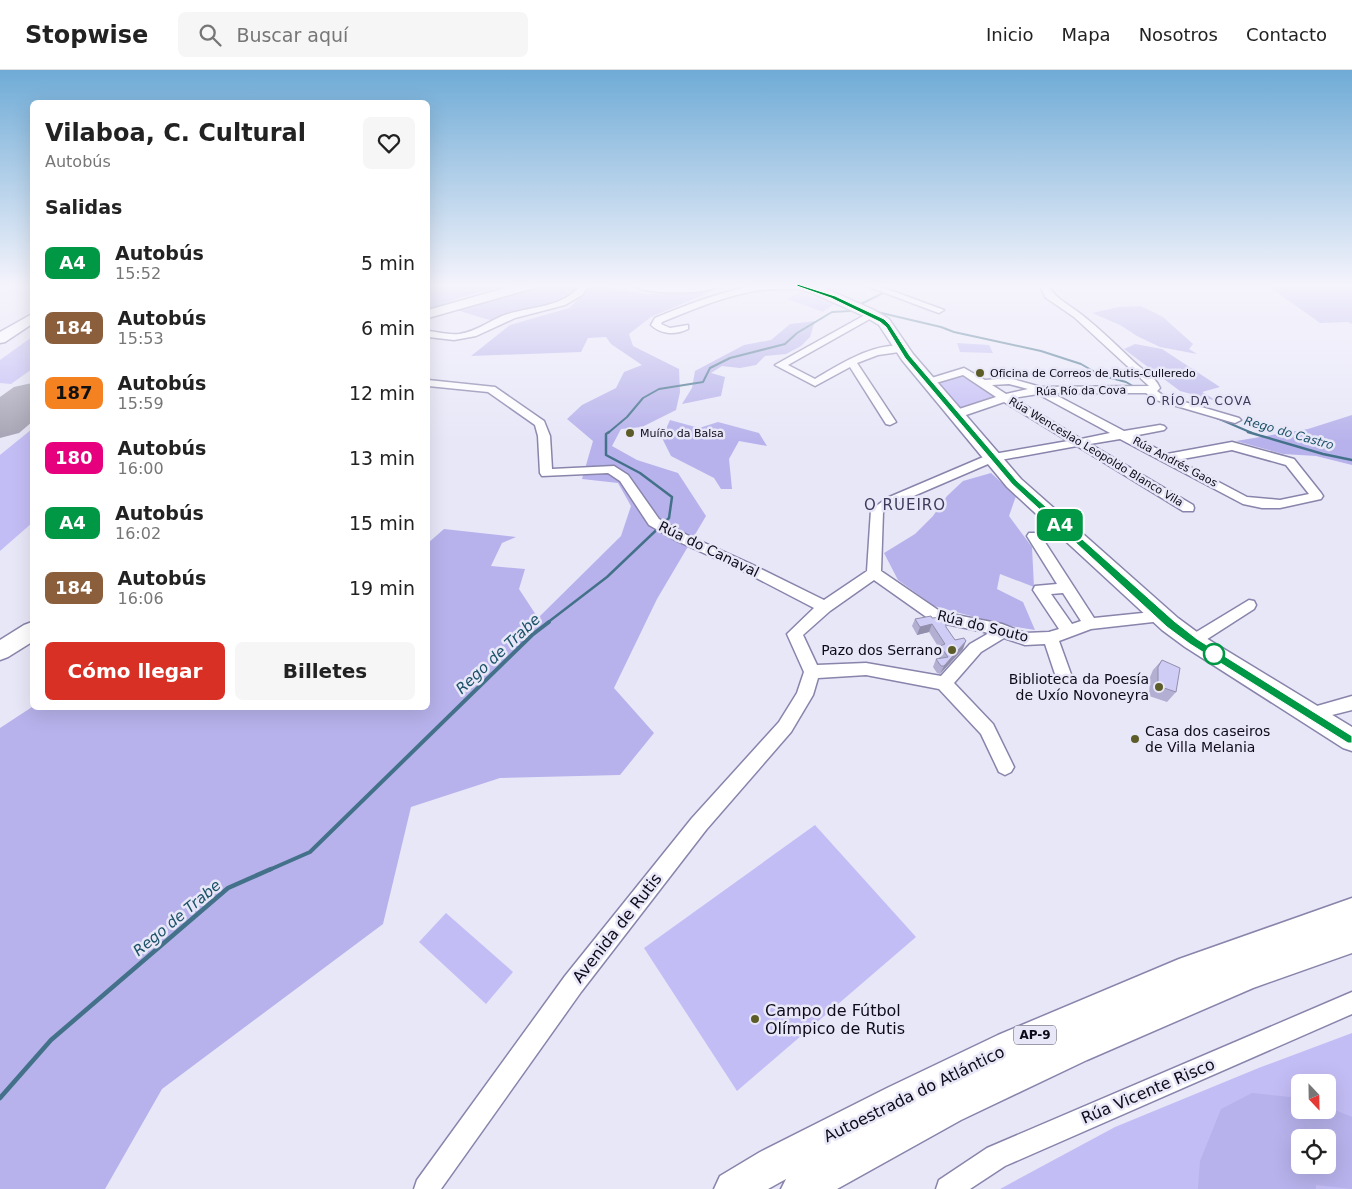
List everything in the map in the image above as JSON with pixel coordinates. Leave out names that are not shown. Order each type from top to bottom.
[{"type":"highway","points":[[895,337],[902,349],[954,414],[1032,500],[1162,616],[1193,641],[1352,740]]},
{"type":"highway","points":[[0,651],[30,632]]},
{"type":"highway","name":"Autoestrada do Atlántico","points":[[732,1189],[781,1160],[984,1058],[1117,1000],[1278,937],[1352,913]]},
{"type":"highway","name":"Autoestrada do Atlántico","points":[[800,1189],[949,1108],[1075,1048],[1252,972],[1352,938]]},
{"type":"street","points":[[828,337],[780,365],[815,383],[859,357],[880,350],[902,349]]},
{"type":"street","name":"Rúa Río da Cova","points":[[954,414],[965,413],[1004,397],[1039,390],[1148,390],[1155,388],[1153,383],[1101,337]]},
{"type":"street","points":[[850,363],[856,367],[890,422]]},
{"type":"street","name":"Rúa Wenceslao Leopoldo Blanco Vila","points":[[929,382],[964,371],[1188,508]]},
{"type":"street","points":[[984,383],[996,380],[1010,380],[1039,390]]},
{"type":"street","name":"Rúa do Canaval","points":[[430,383],[491,388],[540,423],[544,436],[546,473],[610,469],[624,478],[654,522],[682,538],[746,567],[825,607]]},
{"type":"street","name":"Rúa Andrés Gaos","points":[[1039,390],[1243,500],[1263,505],[1294,503],[1317,496],[1290,462],[1226,446],[1166,458]]},
{"type":"street","points":[[1148,390],[1160,398],[1235,420]]},
{"type":"street","points":[[1006,768],[987,729],[944,683],[866,669],[812,672],[795,634],[825,607],[874,573],[878,510],[891,501],[992,458],[1160,428]]},
{"type":"street","points":[[1034,536],[1090,624]]},
{"type":"street","name":"Rúa do Souto","points":[[874,573],[920,607],[937,617],[1002,630],[1025,639],[1050,638],[1090,624],[1162,616]]},
{"type":"street","points":[[1067,588],[1040,590],[1069,632]]},
{"type":"street","points":[[1193,641],[1249,605]]},
{"type":"street","points":[[944,683],[954,676],[978,645],[997,638],[1002,630]]},
{"type":"street","points":[[1050,638],[1064,677]]},
{"type":"street","name":"Avenida de Rutis","points":[[426,1189],[573,984],[699,824],[785,727],[805,695],[812,672]]},
{"type":"street","points":[[1316,717],[1324,711],[1352,702]]},
{"type":"street","name":"Rúa Vicente Risco","points":[[948,1189],[996,1157],[1352,1003]]},
{"type":"shaded area","points":[[495,337],[602,337],[588,338],[581,352],[471,356]]},
{"type":"shaded area","points":[[606,337],[630,337],[633,346],[679,369],[680,392],[676,410],[642,427],[621,429],[612,446],[637,460],[678,473],[706,516],[657,599],[614,688],[654,733],[620,775],[500,778],[411,807],[383,924],[162,1089],[105,1189],[0,1189],[0,728],[30,708],[30,710],[430,710],[430,541],[444,529],[516,537],[502,543],[491,566],[525,569],[519,589],[538,618],[621,536],[631,506],[618,483],[582,479],[593,441],[567,419],[582,405],[616,388],[624,372],[642,365],[611,344]]},
{"type":"shaded area","points":[[774,337],[810,337],[801,346],[786,354],[765,356],[756,365],[740,368],[722,366],[711,373],[725,377],[721,396],[682,404],[692,388],[695,371],[744,345],[771,340]]},
{"type":"shaded area","points":[[1140,337],[1185,337],[1193,344],[1189,349],[1197,354],[1160,347]]},
{"type":"shaded area","points":[[30,338],[30,370],[11,384],[0,383],[0,360]]},
{"type":"shaded area","points":[[957,343],[989,345],[993,353],[960,352]]},
{"type":"shaded area","points":[[1135,344],[1162,349],[1220,387],[1202,392],[1217,401],[1180,391],[1124,349]]},
{"type":"shaded area","points":[[964,374],[996,396],[960,409],[937,384]]},
{"type":"shaded area","points":[[1352,415],[1352,465],[1316,456],[1283,454],[1236,441],[1308,429]]},
{"type":"shaded area","points":[[670,420],[699,428],[718,422],[759,433],[767,446],[739,441],[729,459],[732,489],[721,489],[714,478],[671,456],[662,438]]},
{"type":"shaded area","points":[[30,431],[30,525],[0,551],[0,455]]},
{"type":"shaded area","points":[[991,473],[1016,496],[1009,516],[1032,547],[1034,587],[1000,574],[997,589],[1023,602],[1035,630],[1004,625],[934,606],[898,580],[884,553],[915,534],[933,516],[947,496],[963,481]]},
{"type":"shaded area","name":"Campo de Fútbol Olímpico de Rutis","points":[[815,825],[916,937],[737,1091],[644,948]]},
{"type":"shaded area","points":[[446,913],[513,972],[486,1004],[419,942]]},
{"type":"shaded area","points":[[1352,1033],[1352,1189],[1000,1189],[1115,1127],[1261,1067]]},
{"type":"shaded area","points":[[1252,1093],[1291,1097],[1291,1119],[1336,1119],[1336,1110],[1352,1117],[1352,1189],[1316,1185],[1316,1189],[1198,1189],[1200,1161],[1221,1109]]},
{"type":"building","points":[[931,616],[932,618],[943,617],[946,627],[955,640],[964,638],[966,641],[944,666],[941,666],[936,659],[948,657],[940,646],[945,644],[932,624],[920,627],[915,619]]},
{"type":"building","points":[[1162,660],[1180,668],[1176,692],[1158,686],[1158,667]]},
{"type":"waterway","name":"Rego de Trabe","points":[[608,433],[627,417],[643,398],[659,389],[703,382],[710,368],[730,358],[785,344],[792,337]]},
{"type":"waterway","name":"Rego do Castro","points":[[978,337],[1041,351],[1081,364],[1100,375],[1126,382],[1136,388]]},
{"type":"waterway","name":"Rego do Castro","points":[[1210,415],[1252,433]]},
{"type":"waterway","name":"Rego de Trabe","points":[[547,623],[607,577],[669,518],[672,497],[640,473],[606,455],[606,434],[609,432]]},
{"type":"waterway","name":"Rego do Castro","points":[[1248,432],[1323,454],[1352,460]]},
{"type":"waterway","name":"Rego de Trabe","points":[[269,870],[310,852],[532,635],[549,622]]},
{"type":"waterway","name":"Rego de Trabe","points":[[0,1098],[51,1040],[228,888],[271,869]]},
{"type":"runway","points":[[0,422],[30,400]]},
{"type":"bus line","name":"A4","points":[[895,337],[907,357],[998,466],[1032,500],[1170,624],[1193,641],[1352,740]]},
{"type":"place","name":"Oficina de Correos de Rutis-Culleredo","points":[[980,373]]},
{"type":"place","name":"Muíño da Balsa","points":[[630,433]]},
{"type":"place","name":"Pazo dos Serrano","points":[[952,650]]},
{"type":"place","name":"Biblioteca da Poesía de Uxío Novoneyra","points":[[1159,687]]},
{"type":"place","name":"Casa dos caseiros de Villa Melania","points":[[1135,739]]},
{"type":"place","name":"Campo de Fútbol Olímpico de Rutis","points":[[755,1019]]},
{"type":"district","name":"O RÍO DA COVA","points":[[1199,401]]},
{"type":"district","name":"O RUEIRO","points":[[905,505]]}]
